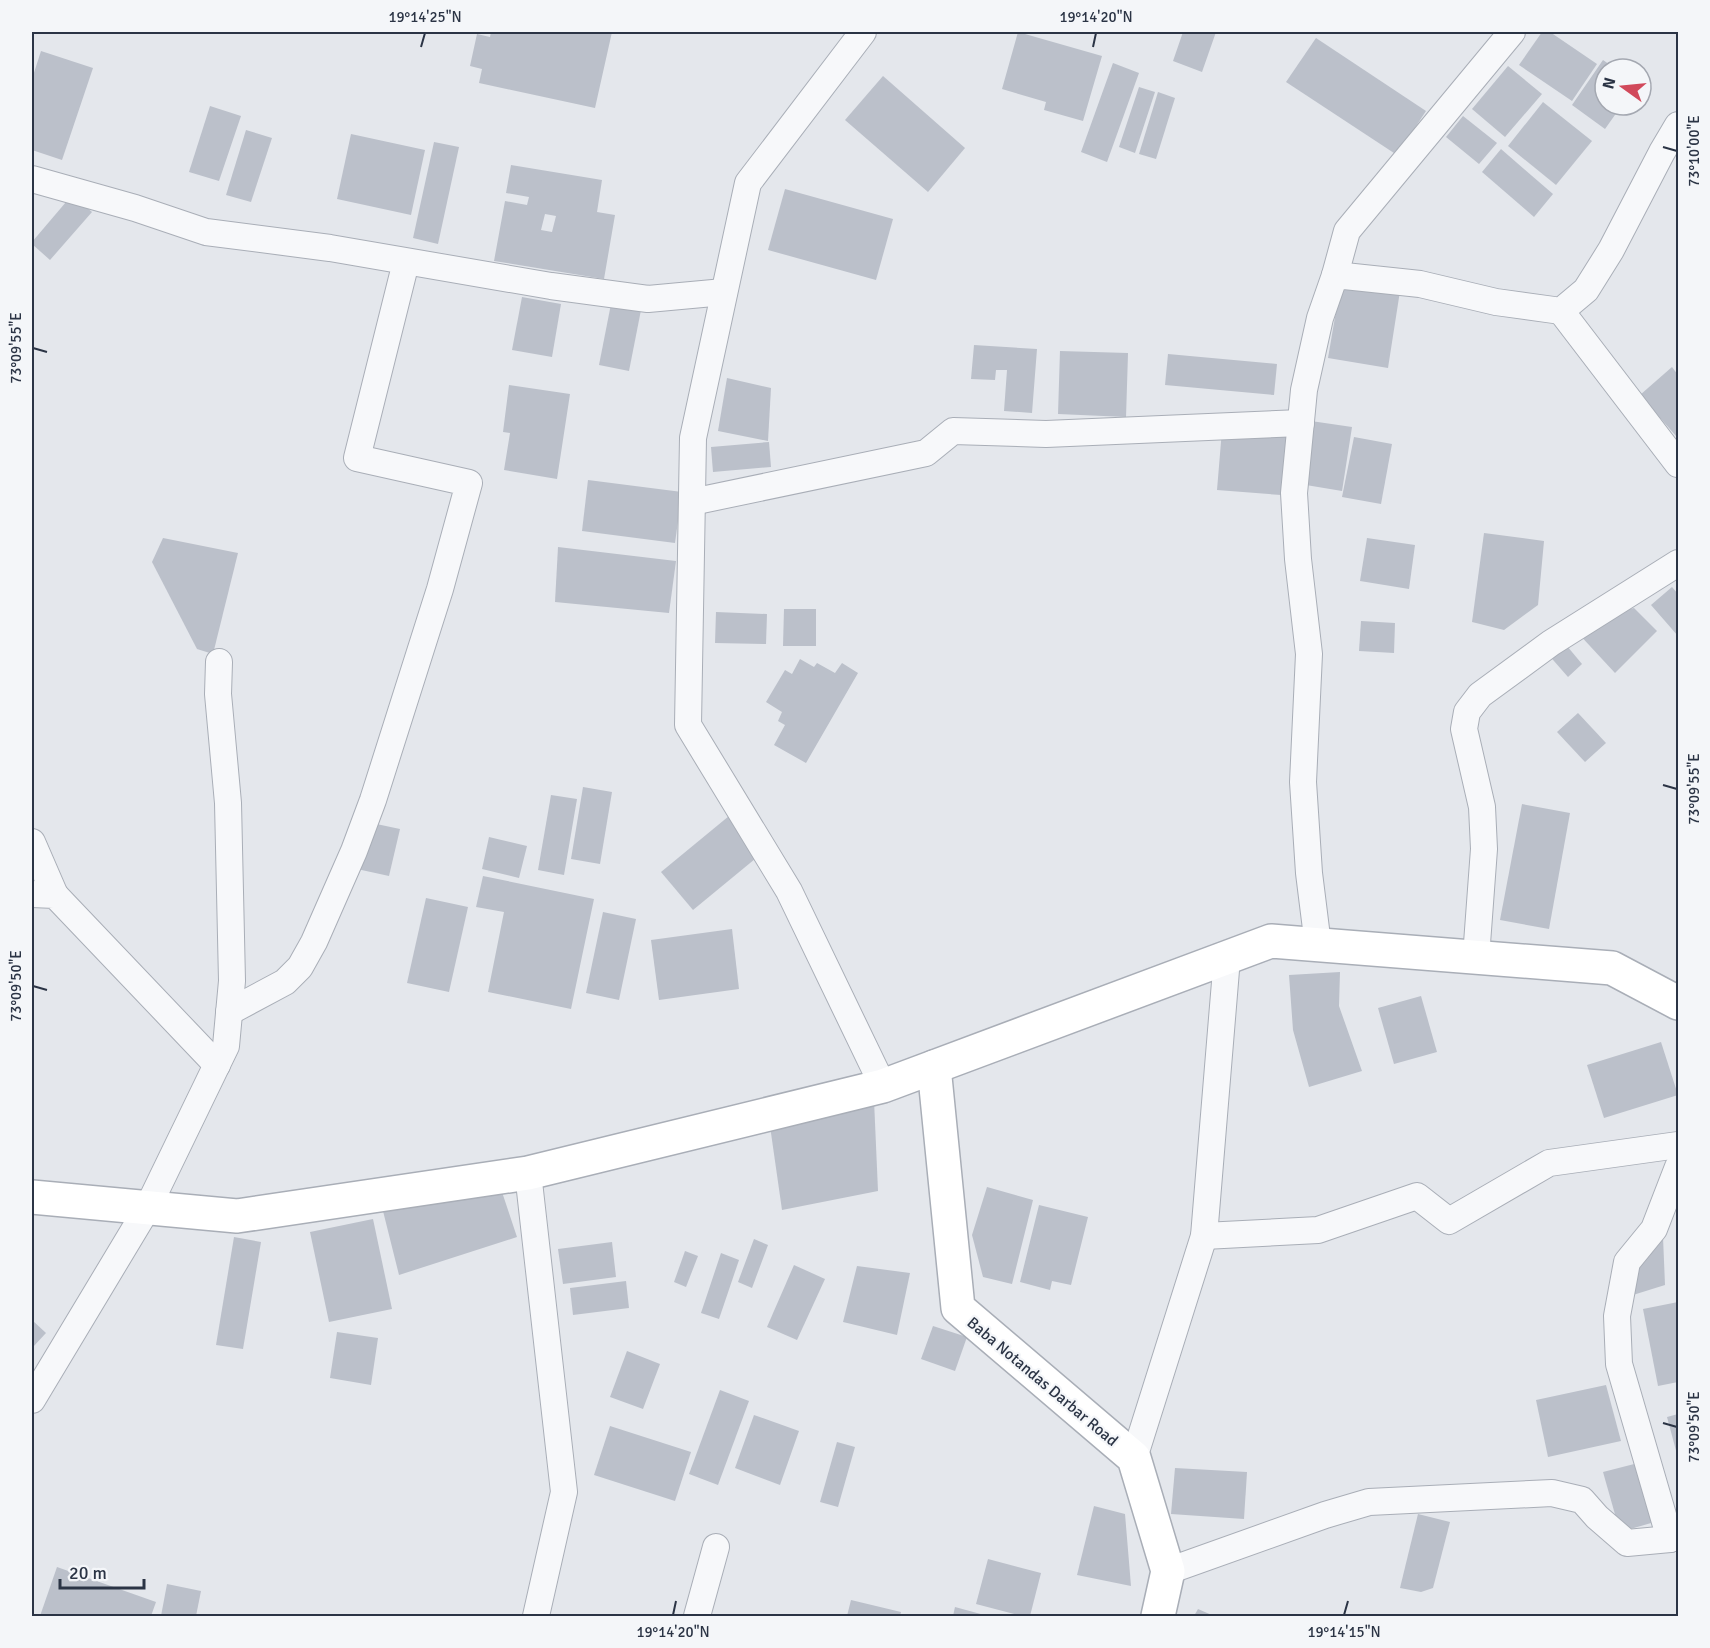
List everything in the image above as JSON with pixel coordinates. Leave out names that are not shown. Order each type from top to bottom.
[{"type":"street","points":[[863,32],[748,183],[693,438],[688,725],[789,891],[883,1086]]},
{"type":"street","points":[[1318,945],[1309,873],[1303,782],[1309,654],[1298,559],[1294,493],[1304,390],[1320,318],[1347,231],[1512,32]]},
{"type":"street","points":[[1562,310],[1586,290],[1611,250],[1678,125]]},
{"type":"street","points":[[32,179],[135,207],[206,232],[330,248],[551,286],[648,299],[724,292]]},
{"type":"street","points":[[229,1012],[285,982],[300,967],[314,942],[354,851],[373,800],[440,589],[469,483],[357,458],[406,262]]},
{"type":"street","points":[[1335,275],[1420,285],[1497,302],[1562,310],[1678,464]]},
{"type":"street","points":[[692,502],[926,453],[953,431],[1046,434],[1301,423]]},
{"type":"street","points":[[1476,957],[1485,849],[1482,807],[1464,729],[1467,712],[1480,695],[1551,643],[1678,563]]},
{"type":"street","points":[[32,1400],[148,1207],[226,1046],[232,981],[228,803],[219,717],[219,662]]},
{"type":"street","points":[[32,842],[43,895],[217,1065]]},
{"type":"street","points":[[32,1197],[237,1216],[528,1173],[883,1086],[1271,941],[1611,968],[1678,1003]]},
{"type":"street","points":[[1134,1458],[1204,1236],[1227,958]]},
{"type":"street","name":"Baba Notandas Darbar Road","points":[[934,1067],[958,1308],[1134,1458],[1168,1571],[1158,1617]]},
{"type":"street","points":[[1204,1236],[1318,1230],[1417,1196],[1449,1221],[1549,1163],[1678,1145]]},
{"type":"street","points":[[1168,1571],[1325,1515],[1370,1502],[1552,1492],[1582,1500],[1597,1517],[1627,1543],[1674,1534],[1619,1364],[1617,1316],[1628,1262],[1654,1229],[1678,1167]]},
{"type":"street","points":[[528,1173],[564,1492],[536,1617]]},
{"type":"street","points":[[697,1617],[716,1547]]},
{"type":"building","points":[[491,32],[612,32],[595,108],[479,83],[482,69],[470,66],[477,34],[490,37]]},
{"type":"building","points":[[1018,32],[1102,56],[1083,121],[1044,110],[1046,102],[1002,89]]},
{"type":"building","points":[[1183,32],[1216,32],[1202,72],[1173,61]]},
{"type":"building","points":[[1542,32],[1550,32],[1593,61],[1593,70],[1572,101],[1519,65]]},
{"type":"building","points":[[1316,38],[1426,111],[1397,155],[1286,82]]},
{"type":"building","points":[[41,51],[93,68],[62,160],[32,150],[32,79]]},
{"type":"building","points":[[1113,63],[1139,73],[1107,162],[1081,152]]},
{"type":"building","points":[[1508,66],[1542,94],[1505,137],[1472,109]]},
{"type":"building","points":[[1593,75],[1593,117],[1614,117],[1605,129],[1572,105]]},
{"type":"building","points":[[883,76],[965,148],[928,192],[845,120]]},
{"type":"building","points":[[1139,87],[1155,92],[1135,153],[1119,147]]},
{"type":"building","points":[[1158,92],[1175,98],[1156,159],[1139,154]]},
{"type":"building","points":[[1543,102],[1592,141],[1556,185],[1508,146]]},
{"type":"building","points":[[210,106],[241,116],[219,181],[189,172]]},
{"type":"building","points":[[1463,116],[1497,143],[1479,164],[1446,137]]},
{"type":"building","points":[[246,130],[272,138],[251,202],[226,195]]},
{"type":"building","points":[[351,134],[425,150],[411,215],[337,199]]},
{"type":"building","points":[[434,142],[459,147],[438,244],[413,238]]},
{"type":"building","points":[[1501,149],[1553,194],[1534,217],[1482,172]]},
{"type":"building","points":[[511,165],[602,180],[597,212],[615,215],[604,279],[494,261],[505,201],[527,205],[529,197],[506,193]],"holes":[[[545,214],[556,216],[552,232],[541,230]]]},
{"type":"building","points":[[785,189],[893,219],[876,280],[768,250]]},
{"type":"building","points":[[72,195],[92,212],[50,260],[32,242]]},
{"type":"building","points":[[1341,282],[1400,291],[1388,368],[1328,358]]},
{"type":"building","points":[[522,297],[561,304],[552,357],[512,350]]},
{"type":"building","points":[[611,304],[641,310],[629,371],[599,365]]},
{"type":"building","points":[[974,345],[1037,349],[1032,413],[1004,411],[1007,370],[996,370],[995,380],[971,379]]},
{"type":"building","points":[[1060,351],[1128,353],[1126,417],[1058,414]]},
{"type":"building","points":[[1168,354],[1277,364],[1274,395],[1165,385]]},
{"type":"building","points":[[1672,367],[1678,375],[1678,434],[1676,436],[1640,395]]},
{"type":"building","points":[[727,378],[771,388],[768,441],[718,431]]},
{"type":"building","points":[[509,385],[570,394],[557,479],[504,470],[510,433],[503,432]]},
{"type":"building","points":[[1311,421],[1352,427],[1342,491],[1300,484]]},
{"type":"building","points":[[1222,430],[1287,435],[1281,495],[1217,490]]},
{"type":"building","points":[[1354,437],[1392,444],[1381,504],[1342,497]]},
{"type":"building","points":[[769,442],[771,467],[713,472],[711,447]]},
{"type":"building","points":[[588,480],[682,492],[675,543],[582,531]]},
{"type":"building","points":[[1484,533],[1544,541],[1538,605],[1504,630],[1472,622]]},
{"type":"building","points":[[163,538],[238,553],[213,654],[197,649],[152,562]]},
{"type":"building","points":[[1367,538],[1415,545],[1409,589],[1360,581]]},
{"type":"building","points":[[558,547],[676,561],[669,613],[555,602]]},
{"type":"building","points":[[1672,587],[1678,594],[1678,636],[1651,605]]},
{"type":"building","points":[[1634,608],[1657,631],[1615,673],[1577,632],[1588,620]]},
{"type":"building","points":[[784,609],[816,609],[816,646],[783,646]]},
{"type":"building","points":[[716,612],[767,614],[766,644],[715,643]]},
{"type":"building","points":[[1361,621],[1395,623],[1394,653],[1359,651]]},
{"type":"building","points":[[1562,640],[1582,664],[1568,677],[1547,653]]},
{"type":"building","points":[[800,659],[814,667],[817,663],[835,673],[842,663],[858,673],[806,763],[774,745],[785,725],[778,721],[782,712],[766,702],[785,670],[792,674]]},
{"type":"building","points":[[1578,713],[1606,743],[1585,762],[1557,732]]},
{"type":"building","points":[[583,787],[612,792],[600,864],[571,859]]},
{"type":"building","points":[[551,795],[577,799],[564,875],[538,870]]},
{"type":"building","points":[[1522,804],[1570,813],[1549,929],[1500,920]]},
{"type":"building","points":[[729,816],[761,854],[693,910],[661,872]]},
{"type":"building","points":[[367,822],[400,829],[389,876],[357,869]]},
{"type":"building","points":[[489,837],[527,846],[519,878],[482,869]]},
{"type":"building","points":[[483,876],[594,899],[571,1009],[488,992],[504,912],[476,907]]},
{"type":"building","points":[[426,898],[468,907],[449,992],[407,983]]},
{"type":"building","points":[[603,912],[636,919],[619,1000],[586,993]]},
{"type":"building","points":[[732,929],[739,989],[659,1000],[651,940]]},
{"type":"building","points":[[1340,972],[1339,1006],[1362,1071],[1309,1087],[1293,1030],[1289,975]]},
{"type":"building","points":[[1421,996],[1437,1052],[1394,1064],[1378,1008]]},
{"type":"building","points":[[1661,1042],[1678,1095],[1604,1118],[1587,1065]]},
{"type":"building","points":[[874,1100],[878,1191],[782,1210],[770,1126]]},
{"type":"building","points":[[500,1186],[517,1237],[399,1275],[382,1207],[450,1187],[455,1201]]},
{"type":"building","points":[[987,1187],[1033,1200],[1012,1284],[983,1277],[972,1235]]},
{"type":"building","points":[[1039,1205],[1088,1217],[1071,1285],[1052,1281],[1050,1290],[1020,1282]]},
{"type":"building","points":[[373,1219],[392,1309],[329,1322],[310,1232]]},
{"type":"building","points":[[234,1237],[261,1242],[243,1349],[216,1345]]},
{"type":"building","points":[[1663,1237],[1665,1285],[1633,1295],[1628,1269]]},
{"type":"building","points":[[754,1239],[768,1245],[752,1288],[738,1282]]},
{"type":"building","points":[[612,1242],[616,1277],[563,1284],[558,1249]]},
{"type":"building","points":[[685,1251],[698,1256],[686,1287],[674,1282]]},
{"type":"building","points":[[721,1253],[739,1260],[719,1319],[701,1313]]},
{"type":"building","points":[[794,1265],[825,1279],[797,1340],[767,1327]]},
{"type":"building","points":[[857,1266],[910,1273],[897,1335],[843,1322]]},
{"type":"building","points":[[626,1281],[629,1308],[573,1315],[570,1288]]},
{"type":"building","points":[[1678,1302],[1678,1382],[1658,1386],[1643,1309]]},
{"type":"building","points":[[32,1320],[46,1333],[33,1347],[32,1346]]},
{"type":"building","points":[[933,1326],[967,1337],[955,1371],[921,1359]]},
{"type":"building","points":[[337,1332],[378,1338],[371,1385],[330,1378]]},
{"type":"building","points":[[627,1351],[660,1364],[643,1409],[610,1397]]},
{"type":"building","points":[[1606,1385],[1621,1441],[1548,1457],[1536,1400]]},
{"type":"building","points":[[720,1390],[749,1401],[718,1485],[689,1474]]},
{"type":"building","points":[[1678,1414],[1678,1458],[1667,1417]]},
{"type":"building","points":[[754,1415],[799,1431],[780,1485],[735,1468]]},
{"type":"building","points":[[610,1426],[691,1452],[675,1501],[594,1475]]},
{"type":"building","points":[[837,1442],[855,1447],[838,1507],[820,1502]]},
{"type":"building","points":[[1642,1462],[1658,1521],[1620,1532],[1603,1472]]},
{"type":"building","points":[[1175,1468],[1247,1472],[1244,1519],[1171,1514]]},
{"type":"building","points":[[1094,1506],[1125,1514],[1131,1586],[1077,1575]]},
{"type":"building","points":[[1418,1514],[1450,1522],[1433,1588],[1421,1592],[1400,1588]]},
{"type":"building","points":[[988,1559],[1041,1573],[1030,1616],[976,1604]]},
{"type":"building","points":[[57,1567],[156,1602],[151,1616],[40,1616]]},
{"type":"building","points":[[167,1584],[201,1591],[196,1616],[161,1616]]},
{"type":"building","points":[[851,1600],[901,1612],[900,1616],[847,1616]]},
{"type":"building","points":[[955,1607],[988,1616],[953,1616]]},
{"type":"building","points":[[1198,1609],[1214,1616],[1194,1616]]}]
